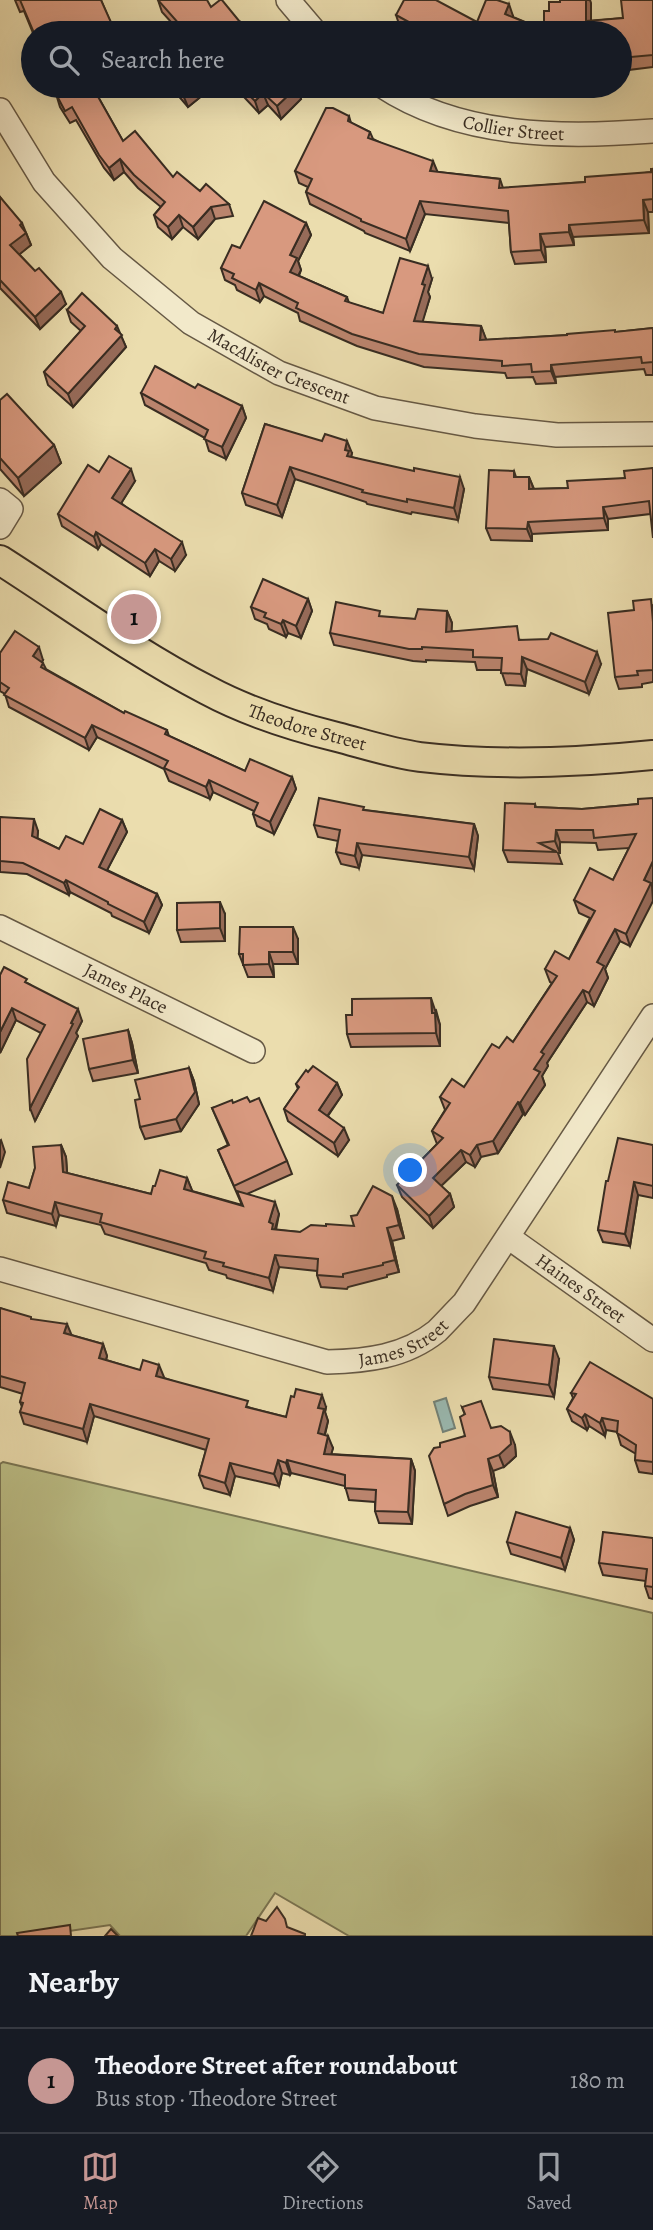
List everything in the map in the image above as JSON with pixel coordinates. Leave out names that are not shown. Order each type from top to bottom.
[{"type":"main road","name":"Theodore Street","points":[[0,560],[118,638],[207,691],[313,732],[418,756],[492,763],[601,761],[653,755]]},
{"type":"street","points":[[288,0],[306,21]]},
{"type":"street","name":"Collier Street","points":[[406,98],[432,111],[476,124],[543,135],[653,131]]},
{"type":"street","name":"MacAlister Crescent","points":[[0,110],[44,182],[112,258],[191,323],[279,373],[375,408],[475,426],[557,435],[653,434]]},
{"type":"street","points":[[0,500],[11,509],[0,527]]},
{"type":"street","name":"James Place","points":[[0,927],[253,1051]]},
{"type":"street","name":"James Street","points":[[0,1269],[327,1362],[365,1361],[407,1350],[436,1331],[464,1303],[653,1016]]},
{"type":"street","name":"Haines Street","points":[[508,1237],[653,1340]]},
{"type":"green space","points":[[3,1462],[653,1613],[653,1936],[349,1936],[275,1893],[246,1936],[120,1936],[110,1925],[35,1936],[0,1936],[0,1464]]},
{"type":"water","points":[[446,1398],[455,1428],[443,1432],[434,1402]]},
{"type":"building","points":[[20,0],[101,0],[110,21],[29,21]]},
{"type":"building","points":[[158,0],[207,0],[211,7],[222,0],[239,21],[176,21]]},
{"type":"building","points":[[404,0],[436,0],[475,21],[407,21],[396,15]]},
{"type":"building","points":[[486,0],[509,4],[505,14],[522,21],[477,21]]},
{"type":"building","points":[[586,0],[586,21],[544,21],[544,11],[549,11],[549,2]]},
{"type":"building","points":[[621,0],[653,0],[653,55],[632,57],[632,21],[586,21],[623,18]]},
{"type":"building","points":[[58,98],[99,98],[123,141],[135,131],[173,177],[177,172],[200,191],[206,184],[229,204],[211,207],[193,227],[179,215],[168,227],[154,215],[165,202],[120,159],[109,168],[72,107],[65,111]]},
{"type":"building","points":[[268,98],[285,98],[277,106]]},
{"type":"building","points":[[326,108],[333,108],[349,116],[348,121],[370,132],[368,138],[433,161],[430,171],[500,179],[499,188],[585,182],[585,177],[651,172],[653,169],[653,199],[643,200],[644,220],[569,225],[569,232],[540,234],[541,250],[511,252],[508,211],[420,201],[406,239],[361,221],[306,192],[312,179],[295,171]]},
{"type":"building","points":[[0,197],[22,223],[20,225],[26,233],[10,245],[35,271],[39,268],[61,292],[35,317],[0,280]]},
{"type":"building","points":[[264,201],[306,223],[290,255],[297,258],[290,272],[347,297],[345,301],[383,313],[400,258],[428,266],[414,321],[481,326],[480,340],[653,328],[653,362],[642,363],[641,357],[551,365],[551,371],[532,372],[531,364],[502,366],[502,361],[419,354],[352,334],[296,308],[298,303],[259,283],[256,290],[232,278],[234,274],[221,268],[232,245],[240,248]]},
{"type":"building","points":[[82,293],[117,326],[115,329],[122,335],[68,394],[44,372],[85,326],[67,310]]},
{"type":"building","points":[[155,366],[195,388],[198,384],[242,406],[222,447],[204,439],[208,430],[141,393]]},
{"type":"building","points":[[7,394],[54,445],[18,478],[0,458],[0,400]]},
{"type":"building","points":[[265,424],[322,441],[325,434],[347,441],[347,456],[414,471],[414,468],[460,477],[454,508],[407,499],[407,502],[362,492],[363,490],[290,467],[277,505],[242,493]]},
{"type":"building","points":[[109,456],[131,469],[112,498],[182,542],[171,559],[155,549],[145,563],[96,532],[94,537],[58,514],[88,465],[99,472]]},
{"type":"building","points":[[653,468],[653,538],[649,501],[603,507],[604,518],[528,522],[527,529],[486,528],[489,470],[514,471],[514,477],[529,477],[529,489],[568,488],[567,481],[625,478],[624,471]]},
{"type":"building","points":[[263,579],[308,599],[296,626],[283,620],[281,624],[264,617],[266,613],[251,607]]},
{"type":"building","points":[[651,599],[653,670],[637,671],[638,675],[615,677],[608,613],[634,610],[633,601]]},
{"type":"building","points":[[336,602],[380,611],[379,616],[415,619],[418,609],[447,611],[446,632],[517,626],[519,640],[548,639],[551,633],[597,652],[585,682],[522,657],[521,674],[501,673],[502,658],[473,657],[473,650],[422,647],[409,649],[330,633]]},
{"type":"building","points":[[15,631],[39,647],[33,656],[43,663],[41,667],[124,713],[125,711],[167,730],[165,734],[245,771],[250,759],[292,777],[270,822],[253,814],[258,803],[209,780],[206,787],[164,768],[168,761],[92,725],[85,738],[4,695],[9,688],[0,682],[0,653]]},
{"type":"building","points":[[319,798],[364,807],[363,810],[474,824],[469,857],[357,843],[355,856],[336,852],[340,830],[314,825]]},
{"type":"building","points":[[653,798],[653,861],[644,880],[651,883],[626,934],[615,929],[597,962],[604,966],[589,993],[583,990],[541,1052],[544,1054],[534,1069],[540,1072],[493,1141],[477,1145],[470,1155],[461,1150],[433,1178],[450,1194],[429,1216],[397,1185],[443,1138],[432,1131],[450,1103],[440,1097],[452,1079],[464,1087],[492,1044],[499,1048],[507,1037],[513,1042],[557,976],[545,969],[555,951],[569,959],[595,911],[574,900],[590,868],[613,880],[636,834],[594,838],[593,830],[556,830],[555,841],[539,843],[557,852],[503,850],[505,803],[582,809],[638,804],[638,799]]},
{"type":"building","points":[[100,809],[122,820],[99,867],[157,894],[144,922],[66,880],[64,883],[23,863],[0,861],[0,817],[34,819],[32,836],[59,849],[66,836],[83,844]]},
{"type":"building","points":[[220,902],[220,928],[177,930],[177,903]]},
{"type":"building","points":[[240,927],[293,927],[293,952],[269,952],[269,964],[243,965],[243,954],[239,954]]},
{"type":"building","points":[[4,967],[27,979],[25,982],[78,1009],[30,1108],[27,1059],[45,1025],[12,1008],[0,1032],[0,975]]},
{"type":"building","points":[[431,998],[436,1033],[347,1034],[346,1015],[352,1015],[352,999]]},
{"type":"building","points":[[128,1030],[133,1060],[89,1069],[83,1039]]},
{"type":"building","points":[[313,1066],[337,1083],[319,1110],[344,1128],[334,1143],[284,1109],[299,1087],[296,1084],[306,1070],[308,1072]]},
{"type":"building","points":[[189,1068],[195,1092],[176,1119],[140,1127],[135,1100],[140,1099],[135,1080]]},
{"type":"building","points":[[247,1097],[250,1102],[259,1098],[287,1161],[234,1186],[218,1150],[229,1145],[212,1108]]},
{"type":"building","points":[[618,1138],[653,1145],[653,1186],[634,1182],[625,1234],[598,1230],[606,1181]]},
{"type":"building","points":[[61,1145],[63,1172],[151,1194],[160,1170],[187,1178],[184,1189],[243,1206],[237,1191],[275,1202],[269,1222],[273,1224],[272,1229],[300,1232],[311,1225],[354,1226],[351,1216],[357,1215],[373,1186],[392,1196],[399,1225],[387,1228],[395,1260],[343,1274],[343,1277],[317,1275],[318,1259],[275,1255],[269,1278],[223,1266],[224,1263],[204,1258],[206,1252],[100,1222],[102,1214],[55,1202],[52,1214],[3,1200],[8,1182],[29,1188],[35,1168],[33,1147]]},
{"type":"building","points":[[0,1308],[31,1319],[67,1324],[64,1333],[103,1344],[99,1358],[140,1370],[143,1360],[159,1365],[156,1376],[248,1401],[246,1407],[286,1417],[291,1396],[294,1397],[296,1389],[322,1395],[318,1408],[324,1409],[318,1433],[328,1436],[324,1454],[411,1459],[408,1512],[375,1511],[376,1490],[345,1488],[345,1475],[287,1460],[286,1463],[278,1460],[274,1474],[230,1463],[225,1483],[199,1475],[209,1439],[90,1404],[83,1429],[20,1412],[25,1383],[0,1376]]},
{"type":"building","points":[[494,1339],[554,1346],[549,1385],[489,1377]]},
{"type":"building","points":[[590,1362],[653,1399],[653,1462],[635,1460],[636,1445],[617,1433],[618,1421],[602,1418],[600,1423],[585,1414],[582,1418],[567,1409],[576,1394],[571,1393]]},
{"type":"building","points":[[481,1401],[491,1428],[501,1426],[510,1432],[511,1444],[499,1455],[488,1459],[493,1485],[444,1504],[429,1456],[434,1448],[440,1447],[440,1443],[465,1436],[460,1417],[465,1414],[462,1407]]},
{"type":"building","points":[[516,1512],[570,1528],[561,1558],[507,1542]]},
{"type":"building","points":[[603,1532],[653,1538],[653,1587],[645,1586],[647,1569],[599,1563]]},
{"type":"building","points":[[277,1907],[287,1927],[305,1936],[251,1936],[258,1918],[266,1921]]},
{"type":"building","points":[[70,1925],[71,1936],[18,1936],[17,1933]]},
{"type":"building","points":[[111,1929],[118,1936],[105,1936]]},
{"type":"place","name":"Theodore Street after roundabout","points":[[134,617]]}]
